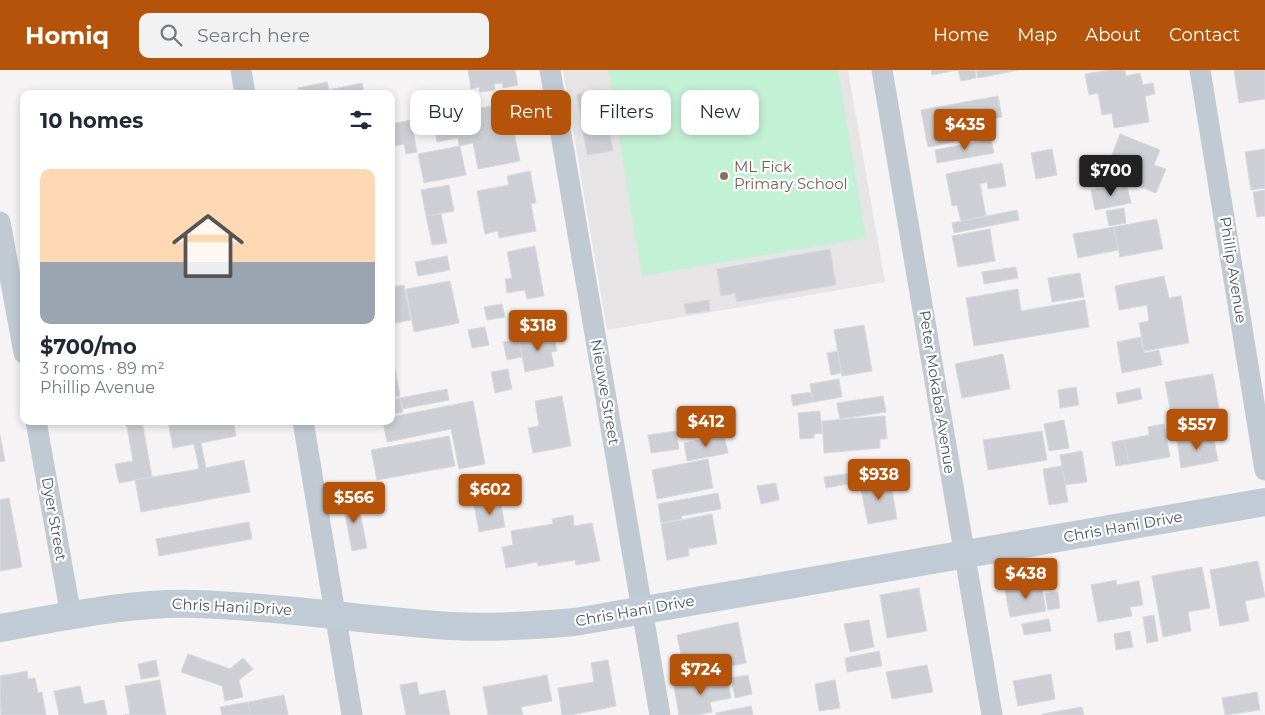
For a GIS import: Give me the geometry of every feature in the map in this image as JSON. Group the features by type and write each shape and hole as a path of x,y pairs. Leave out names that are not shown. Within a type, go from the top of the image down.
{"street":[{"path":"241,70 244,90"},
{"name":"Nieuwe Street","path":"550,70 660,715"},
{"name":"Peter Mokaba Avenue","path":"882,70 992,715"},
{"name":"Phillip Avenue","path":"1200,70 1265,470"},
{"path":"0,222 20,331"},
{"name":"Dyer Street","path":"37,425 71,616"},
{"path":"304,425 352,715"},
{"name":"Chris Hani Drive","path":"0,628 132,605 193,604 286,609 437,625 503,627 575,622 1265,502"}],"shaded area":[{"name":"ML Fick Primary School","path":"563,70 848,70 885,282 607,330 571,117 571,90 566,90"}],"green space":[{"path":"608,70 838,70 866,238 642,276 619,135 671,135 671,90 611,90"}],"building":[{"path":"468,70 515,70 518,85 503,88 502,83 494,84 495,90 481,92 479,87 471,89"},
{"path":"931,70 958,70 932,75"},
{"path":"958,70 975,70 976,78 961,81"},
{"path":"976,70 1019,70 978,78"},
{"path":"1109,70 1125,70 1126,76 1140,73 1143,85 1153,83 1155,94 1145,96 1149,122 1114,128 1112,113 1102,115 1098,93 1089,95 1085,74"},
{"path":"1234,70 1265,70 1265,99 1239,103"},
{"path":"327,82 329,90 298,90 298,88"},
{"path":"362,83 363,90 329,90"},
{"path":"581,93 581,118 577,94"},
{"path":"998,96 1002,117 965,124 967,130 957,132 959,141 928,147 921,110"},
{"path":"491,106 491,135 515,135 520,161 478,169 473,143 459,146 458,138 437,142 436,135 481,135 481,108"},
{"path":"410,120 410,135 414,135 417,152 406,154 404,144 395,146 395,123"},
{"path":"1120,134 1160,150 1154,165 1166,169 1156,193 1105,173"},
{"path":"584,135 610,135 613,151 587,155"},
{"path":"991,139 994,153 937,163 935,150"},
{"path":"460,146 466,175 424,183 418,154"},
{"path":"1052,149 1057,175 1036,179 1031,153"},
{"path":"1265,149 1265,188 1251,190 1245,152"},
{"path":"1002,163 1006,186 988,189 987,182 980,184 986,216 961,221 957,205 952,206 946,174"},
{"path":"530,171 536,203 531,204 536,231 499,238 498,231 485,234 477,191 509,185 507,176"},
{"path":"1126,183 1131,203 1095,210 1091,190"},
{"path":"449,185 454,211 426,216 421,190"},
{"path":"1265,190 1265,216 1257,217 1253,192"},
{"path":"1124,208 1126,223 1109,226 1106,211"},
{"path":"1017,210 1019,220 954,233 952,223"},
{"path":"441,214 447,243 432,245 426,216"},
{"path":"1157,219 1163,249 1120,257 1114,227"},
{"path":"1114,227 1118,250 1078,258 1073,234"},
{"path":"990,229 995,261 958,267 952,236"},
{"path":"535,246 544,296 527,299 525,290 507,293 505,279 512,278 507,252"},
{"path":"830,249 836,285 737,302 735,293 721,296 717,269"},
{"path":"447,256 450,270 418,276 415,262"},
{"path":"1016,267 1018,278 984,284 982,272"},
{"path":"1080,273 1084,297 1052,302 1048,278"},
{"path":"1164,276 1169,298 1181,296 1189,343 1144,351 1139,323 1149,321 1147,305 1119,310 1115,286"},
{"path":"450,281 459,323 414,332 406,289"},
{"path":"404,285 411,320 395,323 395,286"},
{"path":"1018,289 1021,311 1085,300 1089,327 974,346 966,298"},
{"path":"709,300 710,311 686,314 684,304"},
{"path":"502,304 505,317 487,320 484,307"},
{"path":"864,325 872,371 842,376 834,330"},
{"path":"485,327 489,345 472,348 468,330"},
{"path":"553,332 557,351 551,352 554,366 525,372 519,339"},
{"path":"1141,337 1144,353 1159,350 1162,365 1122,373 1117,342"},
{"path":"519,339 522,357 507,360 503,342"},
{"path":"838,351 841,373 831,375 827,353"},
{"path":"1003,354 1010,389 962,398 955,364"},
{"path":"395,369 400,396 395,397"},
{"path":"508,369 512,389 495,393 491,372"},
{"path":"1213,374 1219,409 1223,409 1227,430 1202,434 1198,414 1172,419 1165,382"},
{"path":"839,379 842,397 813,402 810,384"},
{"path":"1076,387 1079,405 1060,408 1058,390"},
{"path":"1140,388 1142,399 1118,404 1116,393"},
{"path":"447,389 449,400 402,409 400,398"},
{"path":"812,392 813,402 793,406 791,395"},
{"path":"562,396 571,446 533,453 528,428 539,426 535,401"},
{"path":"883,396 886,412 840,419 837,403"},
{"path":"400,398 403,412 395,414 395,399"},
{"path":"473,401 485,464 459,469 451,429 387,442 384,425 395,425 395,416"},
{"path":"820,411 822,433 814,434 814,438 800,439 798,413"},
{"path":"885,416 887,439 880,439 880,448 824,453 822,421"},
{"path":"1064,420 1069,448 1049,451 1044,424"},
{"path":"722,421 724,435 709,438 706,424"},
{"path":"1164,424 1170,457 1129,464 1124,440 1149,435 1148,427"},
{"path":"127,425 143,425 152,477 119,483 115,464 133,461"},
{"path":"169,425 234,425 236,436 201,443 206,468 244,460 250,492 141,512 135,480 199,469 194,444 173,448"},
{"path":"676,431 679,449 651,453 648,435"},
{"path":"1042,431 1047,460 988,470 983,440"},
{"path":"0,435 5,461 0,462"},
{"path":"724,435 728,453 687,461 684,443"},
{"path":"1213,435 1218,461 1181,468 1177,441"},
{"path":"449,436 455,466 377,480 371,450"},
{"path":"1124,440 1129,464 1116,466 1112,442"},
{"path":"1082,451 1087,482 1065,485 1060,455"},
{"path":"708,459 713,488 657,499 652,470"},
{"path":"1062,466 1068,502 1049,505 1043,469"},
{"path":"853,473 854,483 826,488 824,477"},
{"path":"890,479 897,519 868,524 860,484"},
{"path":"776,483 779,500 761,504 757,486"},
{"path":"718,493 721,509 681,516 682,519 661,523 658,504"},
{"path":"357,496 367,548 352,551 342,499"},
{"path":"9,498 22,567 0,571 0,500"},
{"path":"500,499 505,527 479,532 474,504"},
{"path":"712,514 717,544 688,549 689,556 667,560 661,524"},
{"path":"573,515 574,526 592,523 600,561 576,565 575,560 538,566 537,562 506,568 502,547 513,545 511,531 553,524 552,519"},
{"path":"249,522 252,539 159,556 156,539"},
{"path":"1258,561 1265,597 1245,601 1249,621 1220,626 1210,570"},
{"path":"1202,567 1210,608 1188,612 1191,631 1163,637 1152,576"},
{"path":"1116,580 1117,585 1139,581 1143,605 1130,607 1132,616 1098,622 1091,585"},
{"path":"1041,583 1046,611 1010,617 1005,590"},
{"path":"919,588 927,631 887,638 880,595"},
{"path":"1058,592 1060,608 1048,610 1045,594"},
{"path":"1154,615 1158,641 1147,643 1143,617"},
{"path":"1049,619 1051,631 1024,635 1022,624"},
{"path":"869,620 874,647 850,652 844,624"},
{"path":"738,622 746,663 685,675 677,635"},
{"path":"1130,631 1133,647 1116,650 1114,634"},
{"path":"879,651 882,666 847,672 845,658"},
{"path":"188,654 230,669 243,658 253,669 239,680 243,697 225,701 222,686 181,672"},
{"path":"156,660 159,676 141,679 138,664"},
{"path":"608,660 616,706 562,715 558,688 594,682 591,663"},
{"path":"927,665 933,692 892,699 886,672"},
{"path":"27,671 28,679 35,678 38,693 42,692 46,715 1,715 0,676"},
{"path":"1051,674 1055,699 1018,706 1013,681"},
{"path":"547,675 552,701 521,707 523,715 488,715 483,687"},
{"path":"748,675 752,694 735,698 731,678"},
{"path":"727,677 731,698 710,702 712,712 697,715 679,715 674,687"},
{"path":"160,680 166,715 123,715 130,714 125,686"},
{"path":"835,680 840,708 819,711 815,684"},
{"path":"417,682 419,695 445,690 450,715 406,715 400,685"},
{"path":"80,686 84,704 104,700 107,715 59,715 54,691"},
{"path":"1257,692 1260,710 1225,715 1222,698"},
{"path":"284,695 288,715 250,715 248,702"},
{"path":"248,702 250,715 222,715 220,707"},
{"path":"751,706 753,715 716,715 716,713"},
{"path":"1082,707 1084,715 1042,715 1042,714"}],"place":[{"name":"ML Fick Primary School","path":"724,176"}]}
